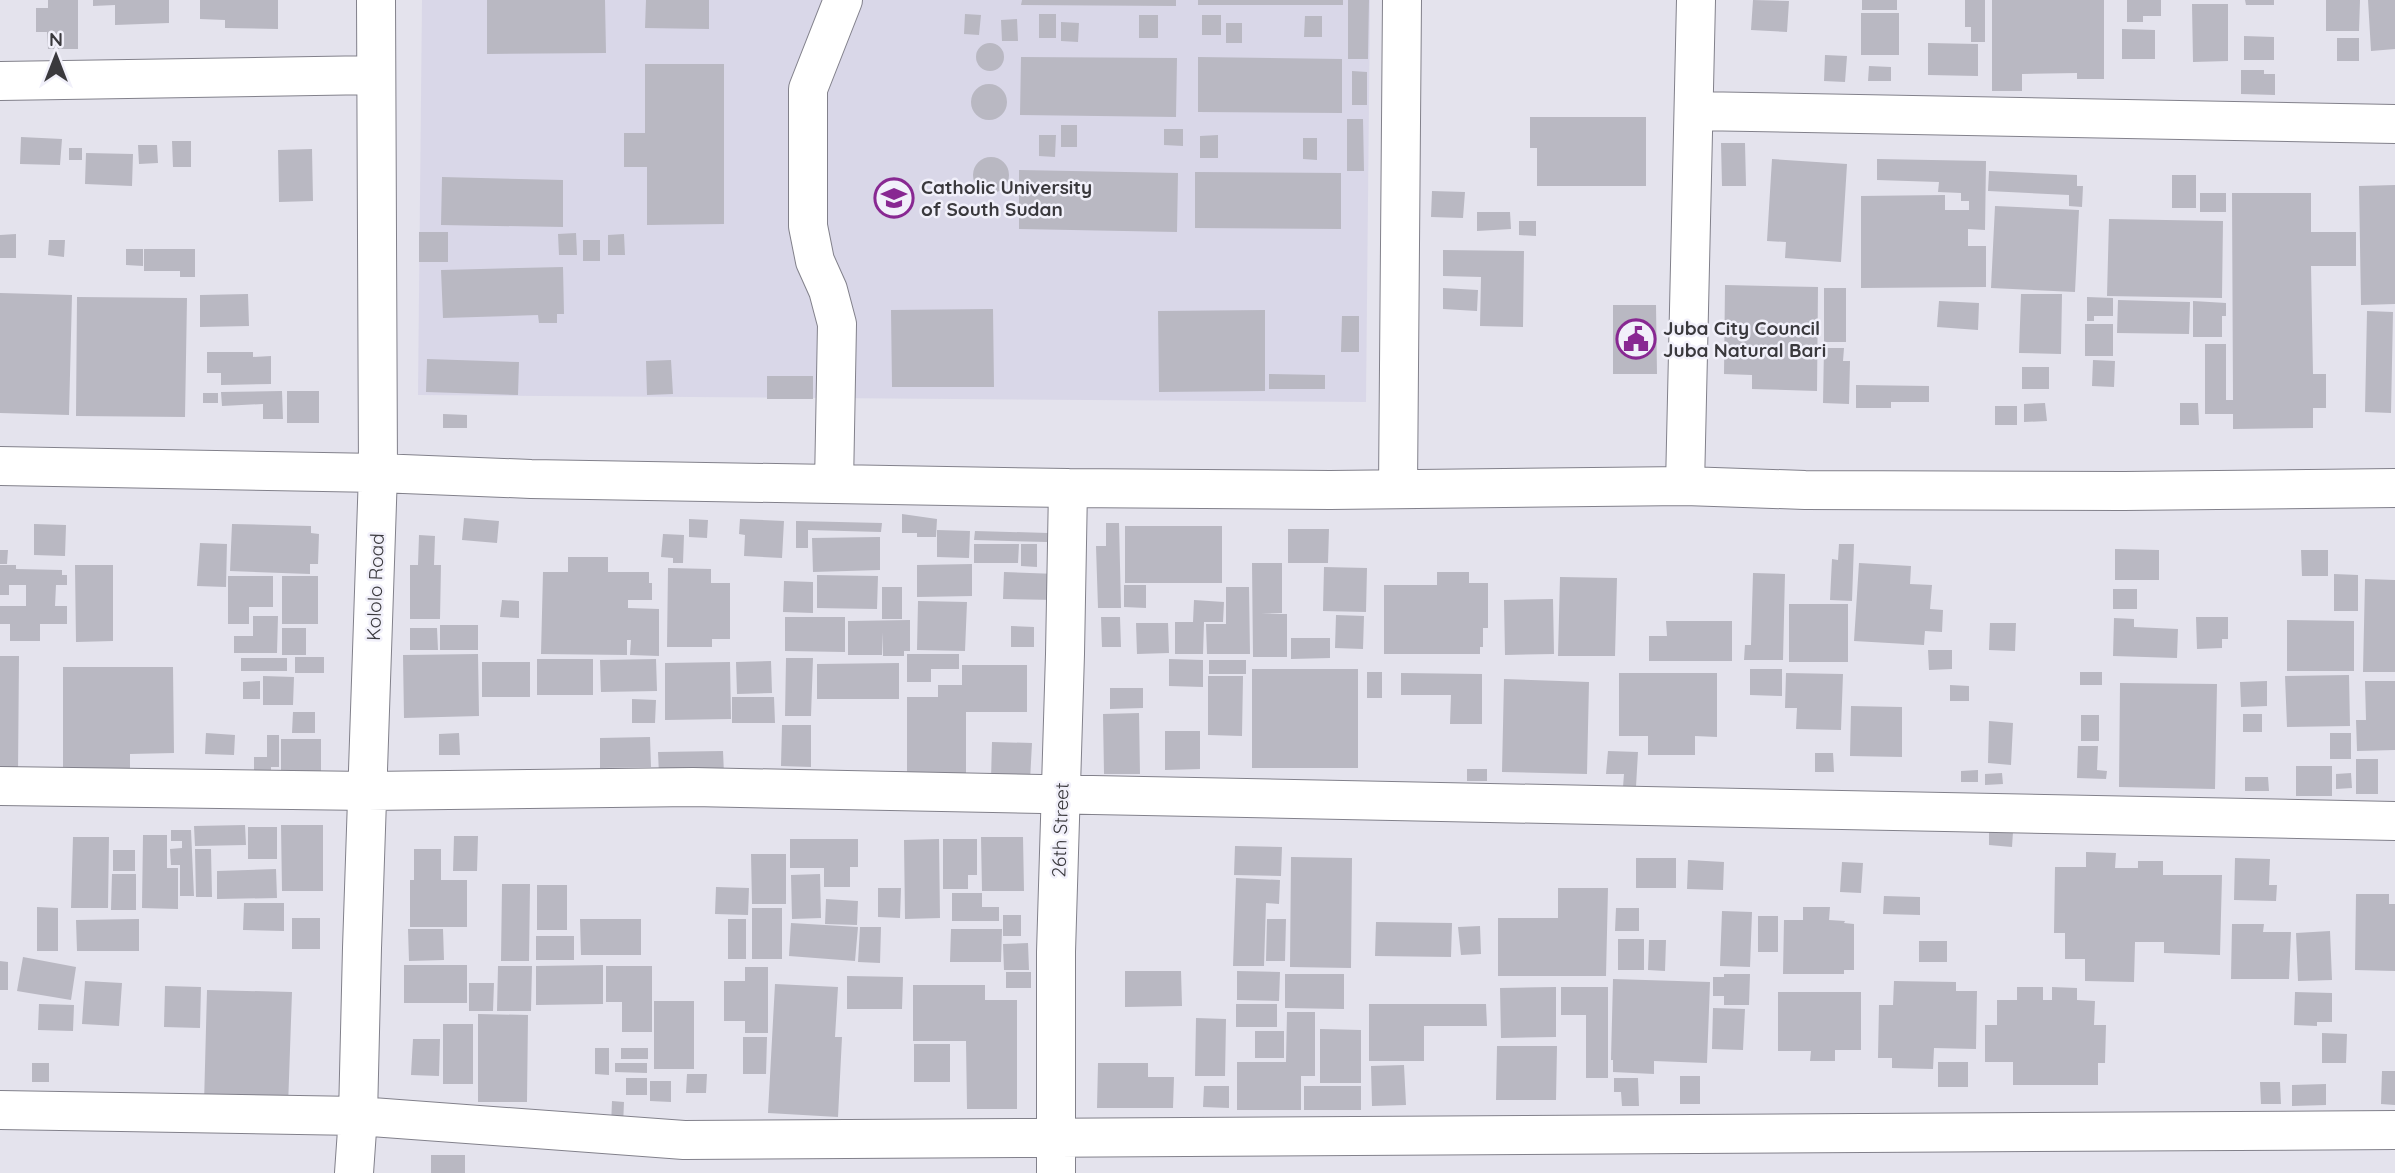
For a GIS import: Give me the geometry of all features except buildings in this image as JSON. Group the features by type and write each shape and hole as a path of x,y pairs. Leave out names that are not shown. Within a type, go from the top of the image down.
{"street":[{"name":"Kololo Road","path":"354,1173 378,472 376,0"},
{"path":"834,484 836,324 828,290 815,261 808,226 808,89 843,0"},
{"path":"1398,489 1402,0"},
{"path":"1685,486 1696,0"},
{"path":"0,81 376,75"},
{"path":"1694,111 2395,124"},
{"path":"0,466 378,472 531,480 1068,488 1685,486 1805,490 2110,491 2395,488"},
{"name":"26th Street","path":"1056,1156 1056,952 1068,488"},
{"path":"0,786 368,792 693,787 2395,821"},
{"path":"0,1110 358,1116 684,1140 1056,1156 1787,1132 2395,1130"}],"shaded area":[{"name":"Catholic University of South Sudan","path":"422,0 1370,0 1366,402 418,395"}],"place":[{"name":"Catholic University of South Sudan","path":"894,198"},
{"name":"Juba City Council Juba Natural Bari","path":"1636,339"}]}
